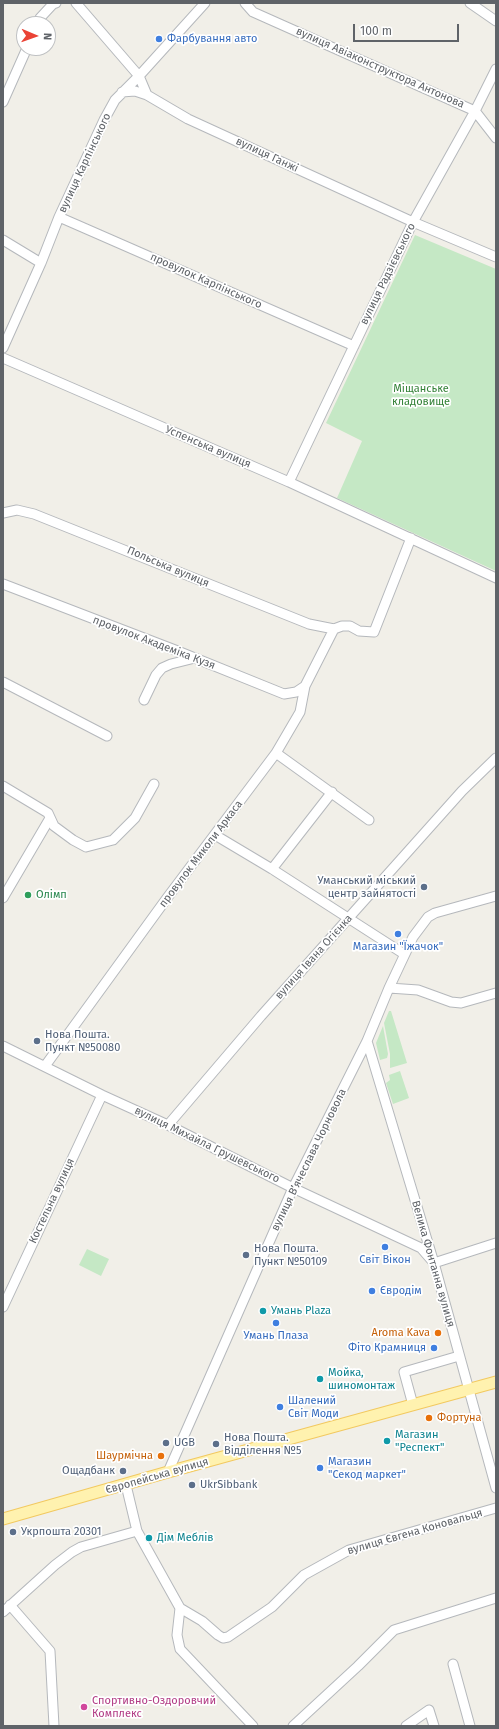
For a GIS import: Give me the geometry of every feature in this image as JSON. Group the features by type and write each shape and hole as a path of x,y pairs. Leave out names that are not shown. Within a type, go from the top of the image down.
{"main road":[{"name":"Європейська вулиця","path":"3,1520 168,1472 496,1382"}],"street":[{"path":"42,16 53,4 56,3"},
{"path":"76,3 140,76 147,95"},
{"name":"вулиця Карпінського","path":"3,348 41,263 59,217 104,120 115,100 140,76 206,3"},
{"name":"вулиця Авіаконструктора Антонова","path":"245,3 253,12 475,111 496,138"},
{"path":"470,3 496,21"},
{"path":"3,102 23,56"},
{"name":"вулиця Радзієвського","path":"289,482 413,222 475,111 496,69"},
{"path":"122,92 135,91 147,95"},
{"name":"вулиця Ганжі","path":"147,95 188,119 413,222 496,257"},
{"name":"провулок Карпінського","path":"59,217 354,346"},
{"path":"3,240 41,263"},
{"name":"Успенська вулиця","path":"3,358 289,482 496,578"},
{"name":"Польська вулиця","path":"3,513 17,510 34,514 302,621 322,628 334,629"},
{"path":"334,629 345,625 359,631 374,632 411,538"},
{"name":"провулок Академіка Кузя","path":"3,584 284,694 296,692 305,686"},
{"name":"провулок Миколи Аркаса","path":"45,1066 167,898 276,753 300,712 305,686 334,629"},
{"path":"144,700 156,675 162,668 171,664 195,658"},
{"path":"3,682 107,736"},
{"path":"276,753 369,820"},
{"name":"вулиця Івана Огієнка","path":"168,1125 262,1016 462,791 496,758"},
{"path":"3,786 48,813 54,826 73,840 86,847 112,840 135,818 154,784"},
{"path":"272,869 332,792"},
{"path":"3,898 50,818"},
{"path":"215,836 350,917 404,954"},
{"name":"вулиця В’ячеслава Чорновола","path":"168,1472 293,1188 367,1041 404,954 420,925 428,918 447,909 496,896"},
{"path":"389,988 418,990 451,1002 461,1003 496,993"},
{"name":"Велика Фонтанна вулиця","path":"367,1041 434,1263 496,1488"},
{"name":"вулиця Михайла Грушевського","path":"3,1046 102,1095 168,1125 293,1188 421,1248 434,1263"},
{"name":"Костельна вулиця","path":"3,1307 102,1095"},
{"path":"434,1263 496,1244"},
{"path":"413,1405 404,1372 459,1356"},
{"path":"126,1485 137,1531 180,1608 178,1635 180,1649 253,1726"},
{"name":"вулиця Євгена Коновальця","path":"180,1608 202,1621 218,1636 223,1638 228,1637 272,1607 304,1575 349,1550 496,1508"},
{"path":"3,1612 55,1565 72,1552 81,1547 137,1531"},
{"path":"293,1726 358,1666 394,1630 496,1598"},
{"path":"10,1605 50,1650 54,1726"},
{"path":"453,1664 470,1726"},
{"path":"406,1726 429,1710 434,1726"}],"green space":[{"name":"Міщанське кладовище","path":"415,235 496,269 496,571 337,498 362,441 326,423"},
{"path":"389,1011 391,1011 407,1063 390,1068 390,1054 384,1023"},
{"path":"383,1026 388,1054 387,1058 380,1060 376,1043"},
{"path":"400,1071 409,1098 393,1104 386,1083 390,1080 389,1075"},
{"path":"87,1249 109,1259 101,1276 79,1265"}],"place":[{"name":"Фарбування авто","path":"159,39"},
{"name":"Уманський міський центр зайнятості","path":"424,887"},
{"name":"Олімп","path":"28,895"},
{"name":"Магазин \"Їжачок\"","path":"398,934"},
{"name":"Нова Пошта. Пункт №50080","path":"37,1041"},
{"name":"Світ Вікон","path":"385,1247"},
{"name":"Нова Пошта. Пункт №50109","path":"246,1255"},
{"name":"Євродім","path":"372,1291"},
{"name":"Умань Plaza","path":"263,1311"},
{"name":"Умань Плаза","path":"276,1323"},
{"name":"Aroma Kava","path":"438,1333"},
{"name":"Фіто Крамниця","path":"434,1348"},
{"name":"Мойка, шиномонтаж","path":"320,1379"},
{"name":"Шалений Світ Моди","path":"280,1407"},
{"name":"Фортуна","path":"429,1418"},
{"name":"Магазин \"Респект\"","path":"387,1441"},
{"name":"UGB","path":"166,1443"},
{"name":"Нова Пошта. Відділення №5","path":"216,1444"},
{"name":"Шаурмічна","path":"161,1456"},
{"name":"Магазин \"Секод маркет\"","path":"320,1468"},
{"name":"Ощадбанк","path":"123,1471"},
{"name":"UkrSibbank","path":"192,1485"},
{"name":"Укрпошта 20301","path":"13,1532"},
{"name":"Дім Меблів","path":"149,1538"},
{"name":"Спортивно-Оздоровчий Комплекс","path":"84,1707"}]}
